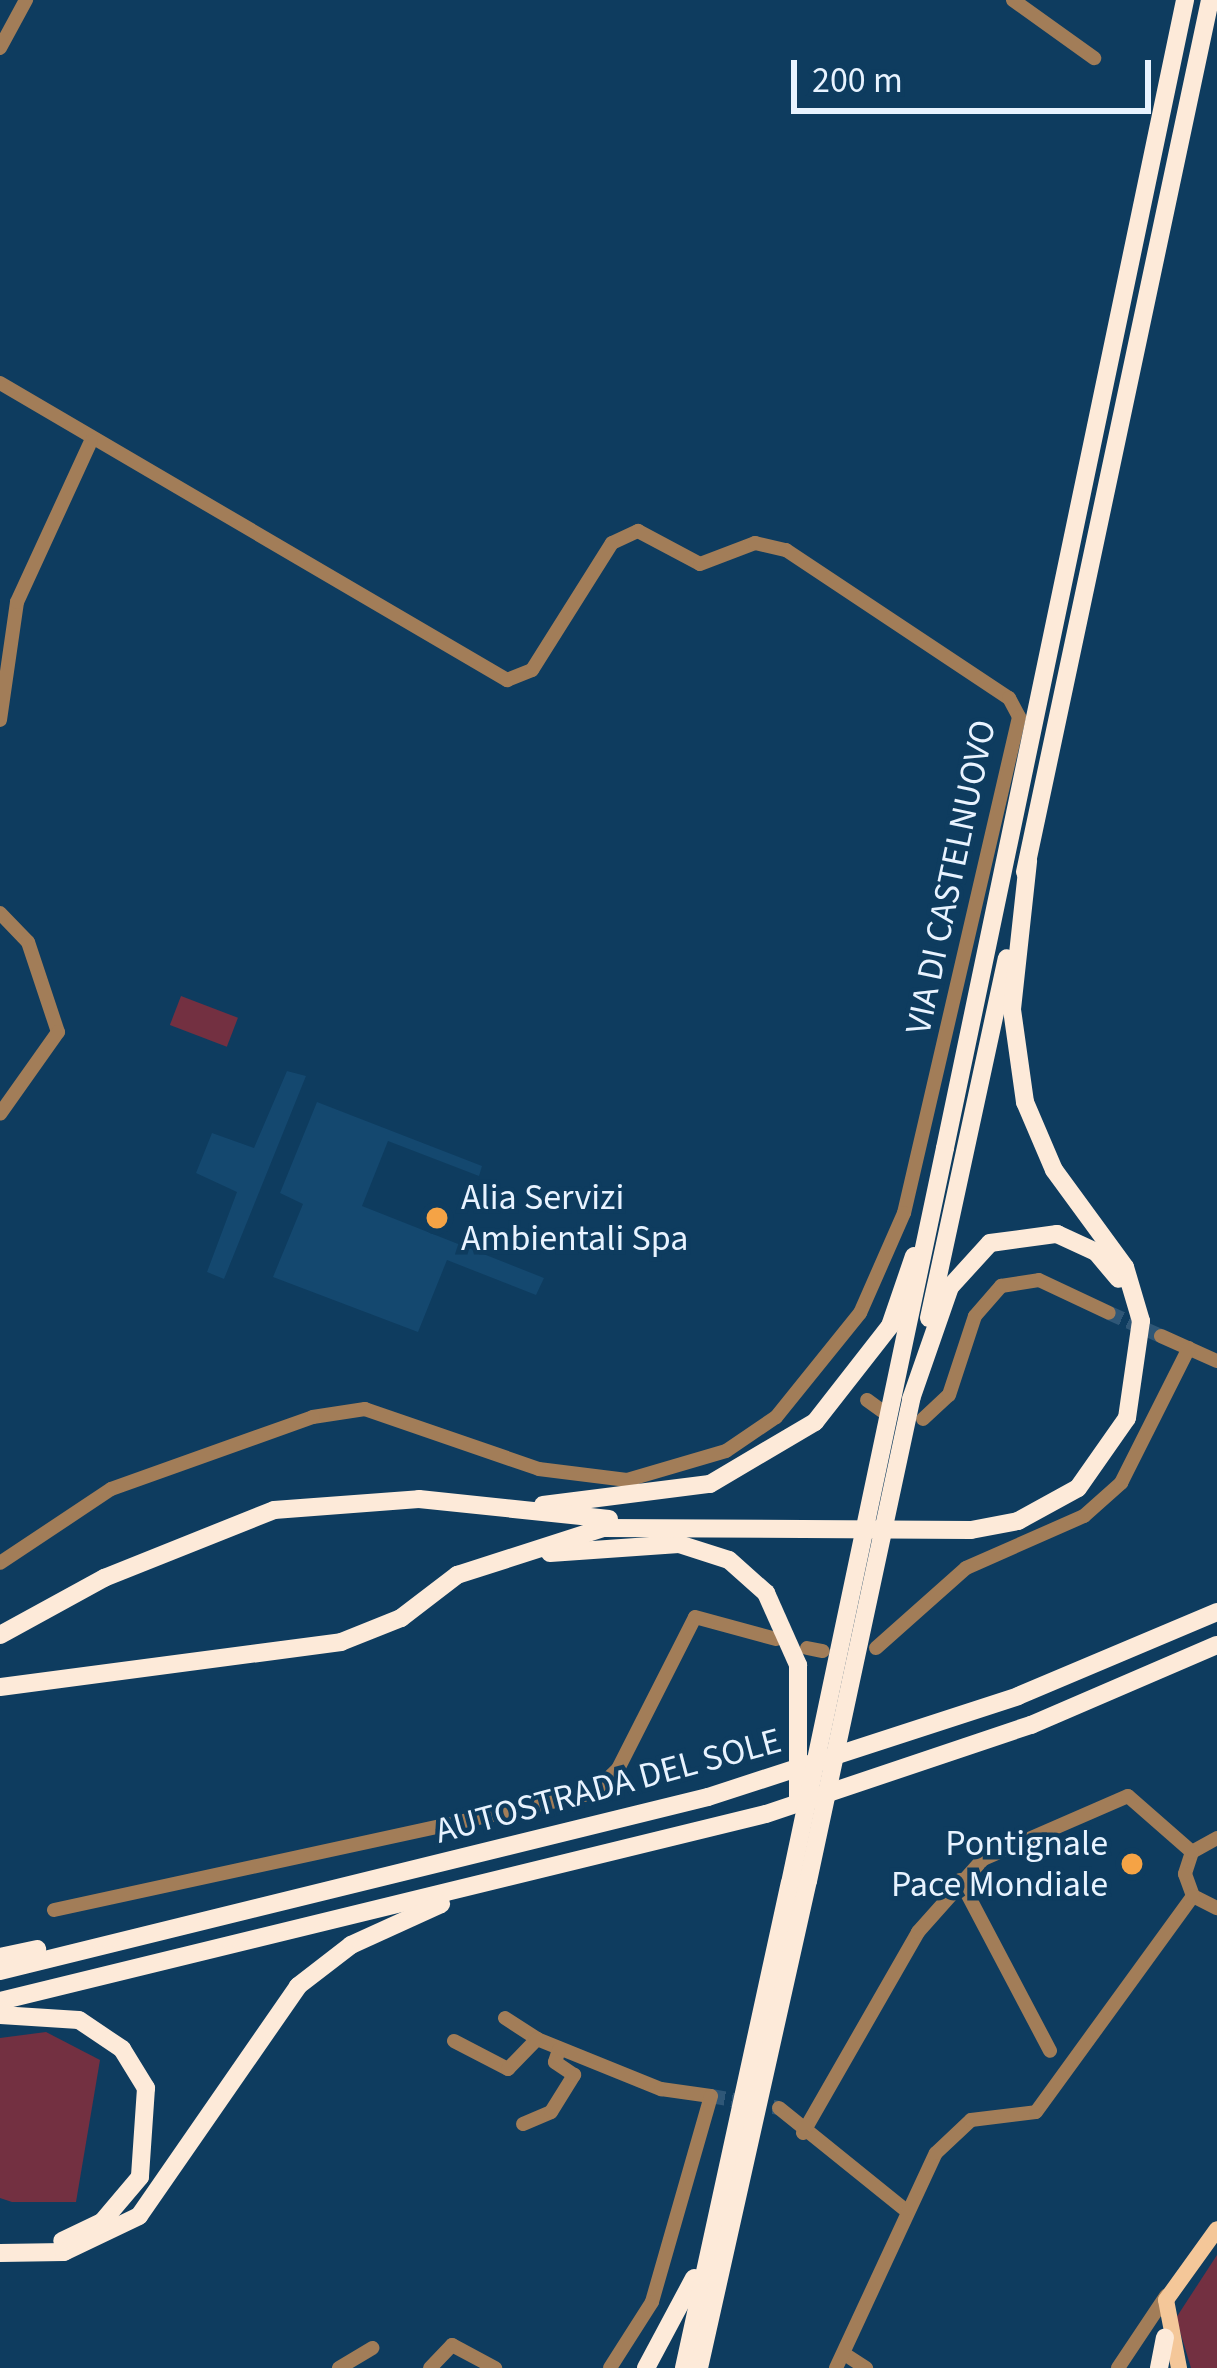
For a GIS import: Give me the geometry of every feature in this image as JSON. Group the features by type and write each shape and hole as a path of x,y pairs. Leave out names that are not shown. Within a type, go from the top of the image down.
{"highway":[{"path":"695,2367 1186,0"},
{"path":"695,2367 712,2241 911,1399 1210,0"},
{"path":"0,1692 34,1681 341,1642 510,1558 624,1527 971,1530 1018,1521 1078,1488 1127,1418 1141,1321 1125,1267 1046,1154 1012,1010 1028,862"},
{"path":"484,1507 710,1484 815,1423 890,1326 945,1148"},
{"path":"0,1635 104,1578 274,1510 393,1499 927,1525 1036,1507 1109,1439 1130,1391 1136,1337 1126,1291 1096,1252 1057,1234 1017,1234 964,1265 911,1399"},
{"path":"510,1558 680,1544 729,1560 766,1593 790,1637 804,1710 799,1882"},
{"name":"AUTOSTRADA DEL SOLE","path":"0,1971 753,1783 1018,1696 1217,1612"},
{"name":"AUTOSTRADA DEL SOLE","path":"0,2002 477,1888 880,1780 1217,1645"},
{"path":"0,2253 64,2252 139,2216 298,1986 351,1946 477,1888"},
{"path":"0,1957 54,1946 70,1953"},
{"path":"0,2015 52,2012 105,2034 146,2088 151,2126 140,2177 102,2222 45,2245 0,2243"},
{"path":"646,2368 712,2241"},
{"path":"1160,2368 1165,2338"}],"main road":[{"path":"1179,2368 1165,2338 1169,2292 1217,2229"}],"street":[{"path":"0,48 26,0"},
{"path":"1013,0 1094,58"},
{"name":"VIA DI CASTELNUOVO","path":"0,383 91,441 507,680 532,670 612,543 638,531 700,564 754,543 786,550 1018,707 904,1213 831,1368 776,1417 679,1470 570,1475 365,1409 261,1431 111,1489 0,1563"},
{"path":"0,720 17,602 91,441"},
{"path":"0,913 28,942 58,1032 0,1114"},
{"path":"923,1419 949,1395 975,1316 1001,1286 1039,1280 1108,1312"},
{"path":"1161,1336 1217,1361"},
{"path":"876,1648 966,1568 1084,1516 1121,1483 1189,1348"},
{"path":"866,1400 882,1411"},
{"path":"54,1910 593,1793 618,1768 695,1617 776,1639"},
{"path":"803,2132 960,1880 1004,1846 1115,1798 1145,1802 1192,1852 1193,1896 1178,1924 1036,2112 956,2128 903,2208 841,2361 866,2368"},
{"path":"1192,1852 1217,1836"},
{"path":"960,1880 1050,2051"},
{"path":"1193,1896 1217,1908"},
{"path":"505,2018 559,2050 711,2096 644,2324 610,2368"},
{"path":"454,2041 508,2069 537,2039"},
{"path":"523,2124 551,2111 574,2075 555,2062 559,2050"},
{"path":"779,2108 803,2132 903,2208"},
{"path":"1118,2368 1169,2292"},
{"path":"430,2368 452,2345 495,2368"},
{"path":"338,2368 372,2348"}],"shaded area":[{"path":"181,996 238,1018 227,1047 170,1025"},
{"path":"287,1071 306,1076 224,1279 207,1272 237,1192 196,1173 212,1133 254,1148"},
{"path":"317,1102 482,1166 479,1176 388,1141 362,1206 544,1278 536,1295 447,1260 418,1332 273,1277 303,1204 280,1193"},
{"path":"46,2032 100,2060 76,2202 12,2202 0,2198 0,2038"},
{"path":"1217,2255 1217,2368 1191,2368 1176,2318"}],"tunnel":[{"path":"1109,1313 1161,1336"},
{"path":"711,2096 779,2108"}],"place":[{"name":"Alia Servizi Ambientali Spa","path":"437,1218"},
{"name":"Pontignale Pace Mondiale","path":"1132,1864"}]}
